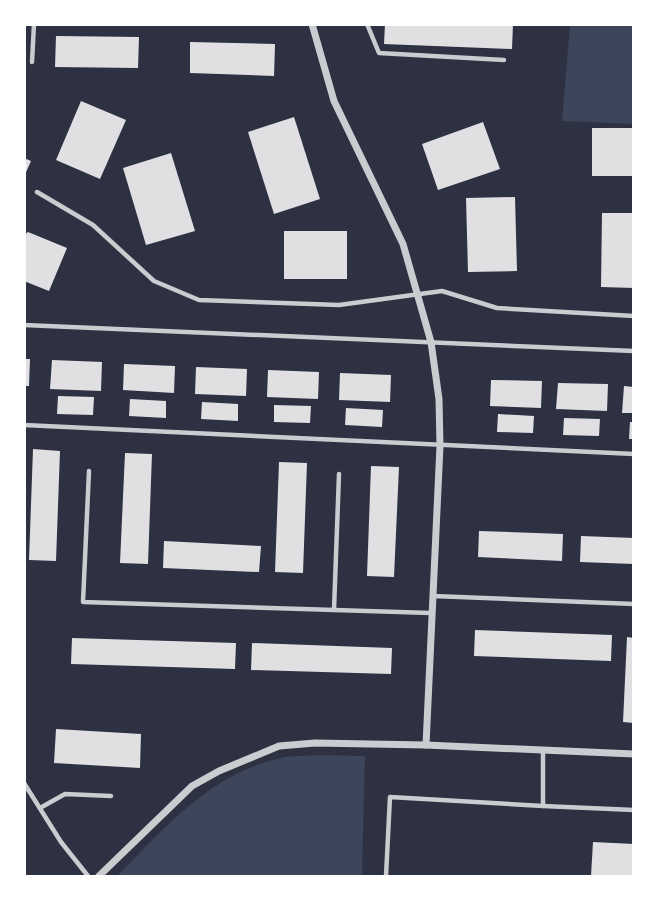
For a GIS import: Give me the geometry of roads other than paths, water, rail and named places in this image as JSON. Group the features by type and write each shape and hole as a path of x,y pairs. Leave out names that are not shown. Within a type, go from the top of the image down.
{"street":[{"path":"312,24 334,101 402,244 431,342 439,399 440,446 426,745"},
{"path":"99,877 192,786 279,746 315,743 426,745 634,754"}],"lane":[{"path":"32,62 34,24"},
{"path":"367,24 379,53 503,60"},
{"path":"37,192 93,225 154,281 199,300 339,305 442,291 497,308 634,316"},
{"path":"24,325 634,351"},
{"path":"24,425 634,454"},
{"path":"89,471 83,602 432,613"},
{"path":"334,610 339,474"},
{"path":"433,596 634,604"},
{"path":"543,806 544,750"},
{"path":"24,783 61,842 88,877"},
{"path":"40,808 65,794 111,796"},
{"path":"386,877 390,797 634,810"}]}
